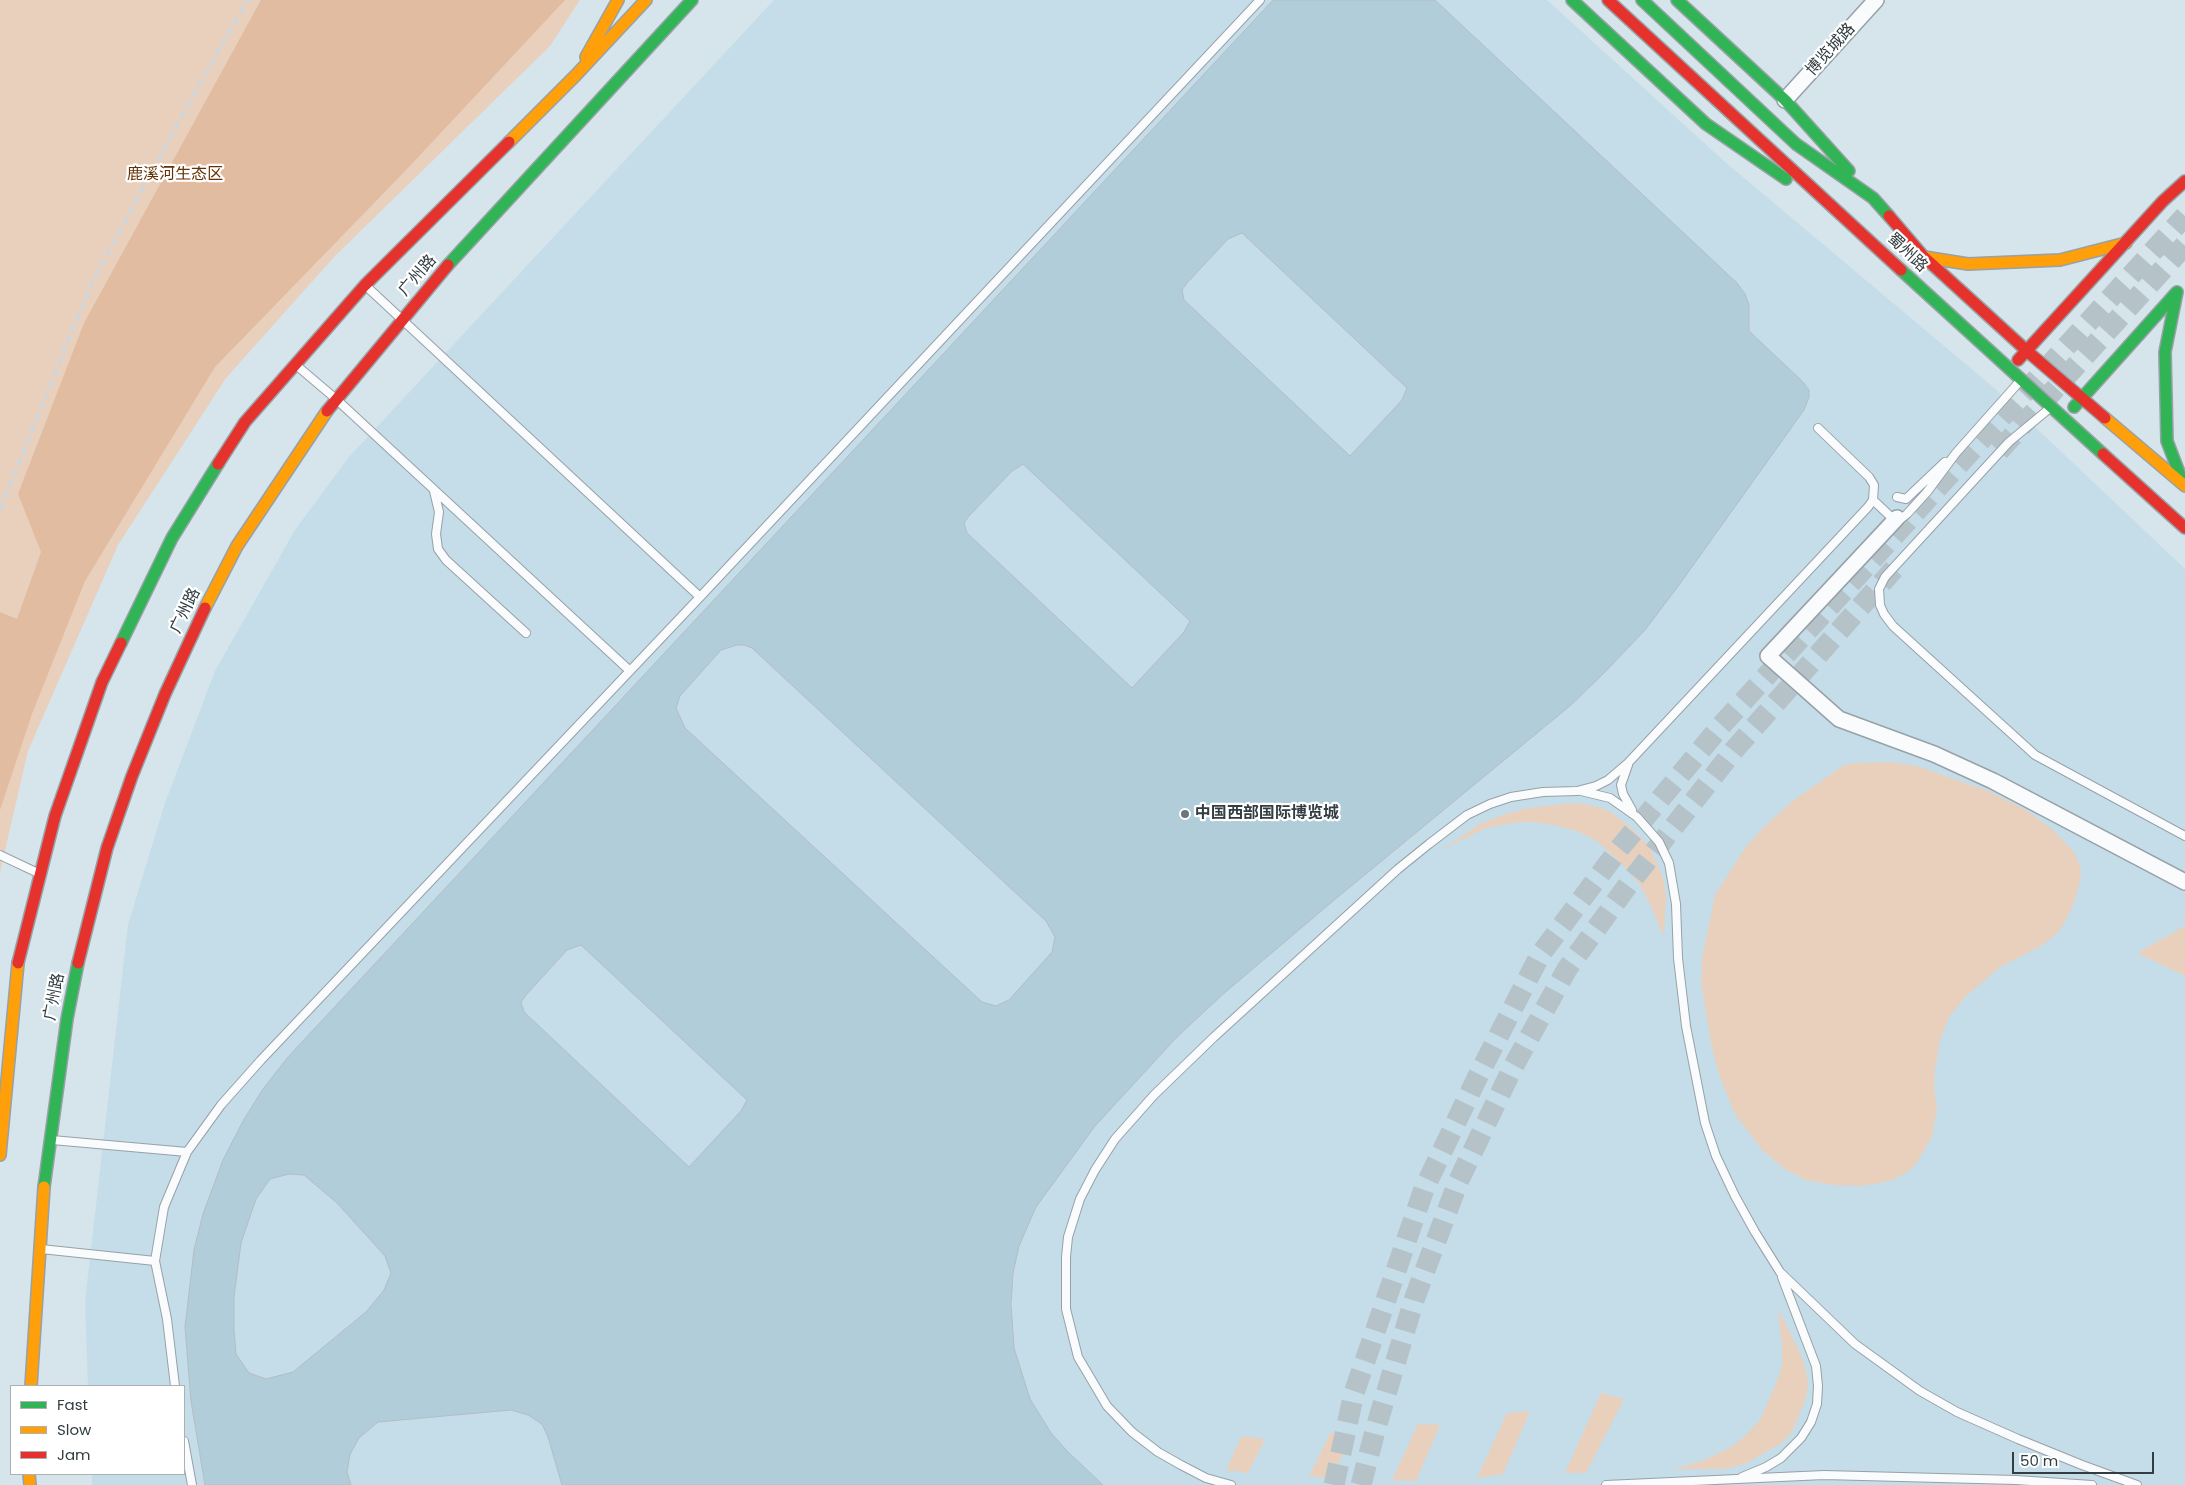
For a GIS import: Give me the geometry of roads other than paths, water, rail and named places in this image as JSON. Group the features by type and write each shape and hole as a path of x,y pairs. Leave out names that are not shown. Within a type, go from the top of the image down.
{"main road":[{"path":"576,75 618,0"},
{"name":"广州路","path":"0,1155 16,970 55,816 102,682 172,538 245,422 294,364 365,285 576,75 646,0"},
{"name":"广州路","path":"31,1385 38,1249 50,1139 67,1019 83,939 107,848 132,776 165,694 237,546 336,399 431,284 692,0"},
{"path":"1572,0 1706,124 1854,227"},
{"name":"蜀州路","path":"1608,0 2010,370 2185,528"},
{"name":"蜀州路","path":"1642,0 1796,144 1873,198 1924,257 2027,351 2185,486"},
{"path":"1677,0 1785,100 1873,198"},
{"path":"2010,370 2126,243 2185,173"},
{"path":"2163,201 2185,181"},
{"path":"1924,257 1968,264 2060,260 2126,243"},
{"path":"2064,418 2181,288"},
{"path":"2181,288 2165,352 2167,441 2185,486"}],"street":[{"name":"博览城路","path":"1785,100 1876,0"},
{"path":"1897,518 1768,656 1839,719 1934,754 1993,781 2185,882"}],"lane":[{"path":"174,1385 167,1319 155,1261 164,1207 187,1152 220,1105 1260,0"},
{"path":"365,285 700,596"},
{"path":"294,364 336,399 630,671"},
{"path":"1897,497 1906,499 1956,452 2021,380"},
{"path":"2052,407 2009,442 1885,577 1879,589 1880,605 1893,626 2035,756 2185,836"},
{"path":"1231,1485 1206,1478 1181,1465 1158,1452 1132,1432 1108,1406 1078,1357 1066,1309 1064,1272 1068,1237 1080,1199 1095,1170 1115,1139 1154,1095 1214,1037 1398,869 1467,815 1511,797 1542,792 1577,791 1596,786 1608,780 1628,763 1868,508 1873,500 1874,485 1869,477 1818,428"},
{"path":"1873,500 1890,516 1902,518 1927,492 1956,452"},
{"path":"433,489 440,512 436,534 438,549 446,560 526,633"},
{"path":"1628,763 1621,785 1623,794 1637,817 1659,842 1669,862 1674,880 1678,958 1686,1026 1705,1123 1716,1156 1735,1196 1754,1232 1780,1272 1816,1366 1817,1404 1802,1438 1780,1458 1766,1467 1735,1480"},
{"path":"1577,791 1610,798 1637,817"},
{"path":"0,855 40,874"},
{"path":"50,1139 187,1152"},
{"path":"38,1249 155,1261"},
{"path":"1780,1272 1855,1344 1920,1391 1957,1412 2018,1439 2136,1485"},
{"path":"185,1446 192,1485"},
{"path":"1606,1485 1824,1475 2016,1480 2092,1485"}],"tunnel":[{"path":"1334,1485 1354,1393 1424,1189 1478,1076 1540,955 1619,849 1719,728 2185,216"},
{"path":"1999,451 2185,245"},
{"path":"1361,1485 1414,1300 1458,1182 1513,1067 1567,969 1628,885 1734,750 1894,569"}],"railway":[{"path":"0,510 91,284 201,81 248,0"}],"place":[{"name":"中国西部国际博览城","path":"1185,814"}],"park label":[{"name":"鹿溪河生态区","path":"175,175"}]}
